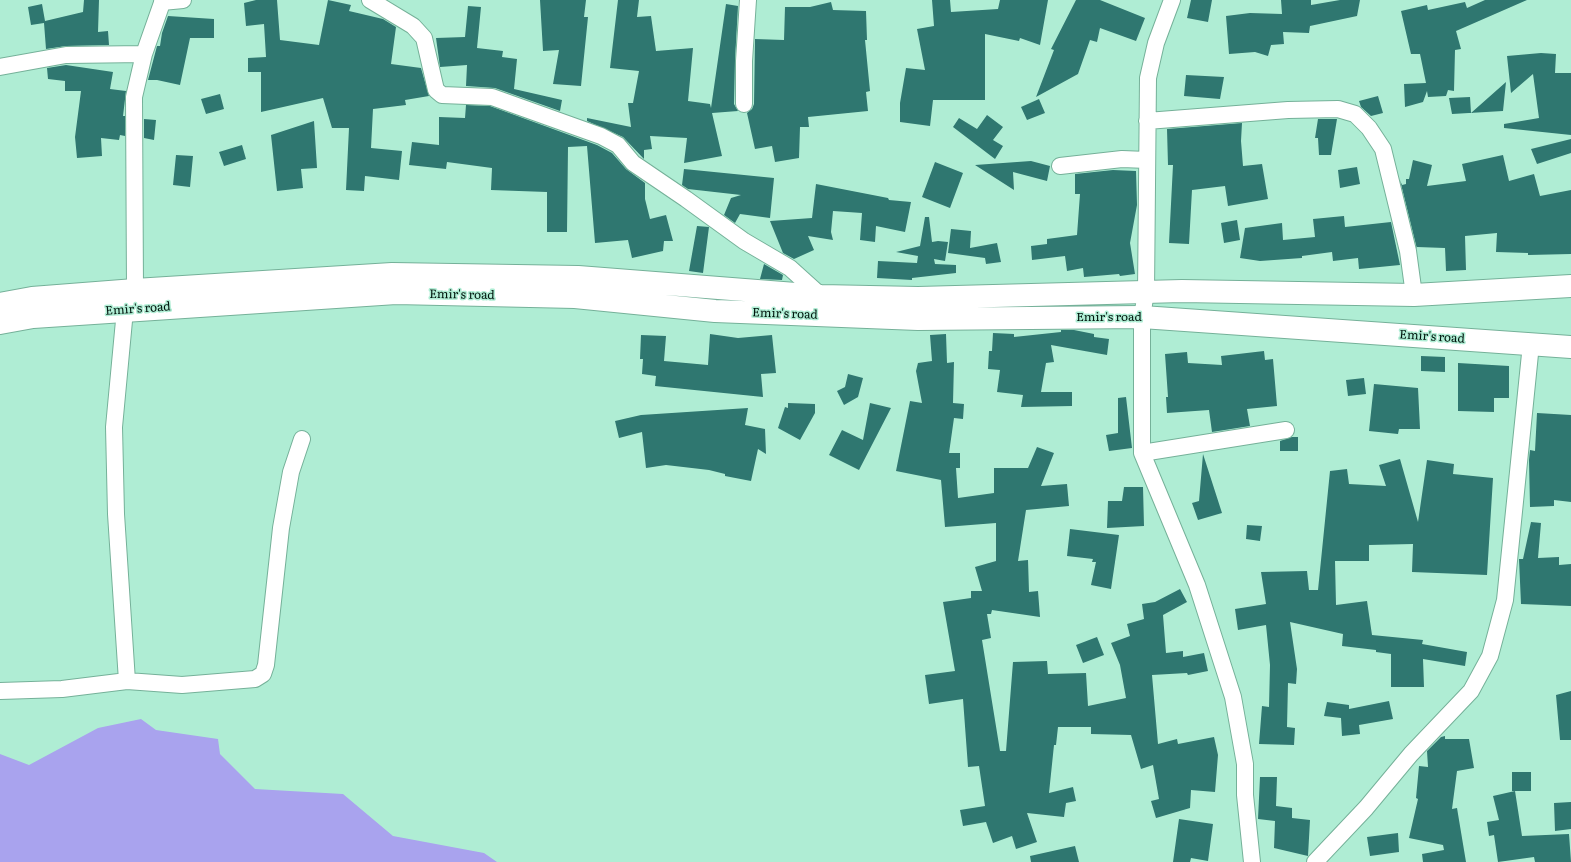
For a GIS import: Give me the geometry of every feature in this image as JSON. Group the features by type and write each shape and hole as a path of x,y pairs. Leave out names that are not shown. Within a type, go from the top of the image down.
{"main road":[{"name":"Emir's road","path":"0,304 32,298 135,290 392,274 578,277 821,296 918,298 1146,292 1312,292 1414,295 1571,286"},
{"name":"Emir's road","path":"0,323 33,317 125,310 396,293 575,297 715,311 918,319 1142,317 1571,347"}],"street":[{"path":"135,290 134,97 144,54 162,1 183,0"},
{"path":"370,0 414,26 424,38 436,90 442,95 492,97 601,136 618,145 632,163 686,199 744,241 790,268 821,296"},
{"path":"744,104 744,61 748,0"},
{"path":"1172,0 1156,43 1148,78 1146,292 1142,317 1142,453 1197,585 1233,697 1245,764 1245,796 1252,862"},
{"path":"0,67 66,54 144,54"},
{"path":"1147,120 1302,110 1338,109 1355,114 1369,128 1383,149 1408,251 1414,295"},
{"path":"1060,166 1122,159 1147,160"},
{"path":"125,310 114,427 116,514 127,681"},
{"path":"1315,862 1366,808 1411,754 1471,691 1490,656 1505,600 1531,344"},
{"path":"1142,453 1286,430"},
{"path":"0,692 62,689 127,681 182,685 255,679 263,674 266,665 281,528 292,472 302,439"}],"shaded area":[{"path":"141,719 156,730 218,739 220,754 255,789 343,794 393,836 484,853 497,862 0,862 0,754 29,765 98,728"}],"building":[{"path":"84,0 99,0 98,32 108,31 109,45 66,46 46,49 44,23 31,25 28,7 42,4 45,21 83,12"},
{"path":"256,0 277,0 280,40 319,45 328,0 351,5 349,11 383,19 396,27 391,64 421,68 429,96 405,100 406,105 373,109 371,148 402,151 399,180 365,176 364,191 346,190 349,128 332,128 323,98 261,112 261,72 248,72 248,58 266,57 264,24 246,26 244,3"},
{"path":"540,0 586,0 584,17 588,17 581,86 553,84 559,50 543,51"},
{"path":"618,0 639,0 637,17 651,16 656,51 693,48 688,101 710,104 711,108 726,4 738,6 734,104 738,111 712,113 722,156 684,163 687,138 650,136 652,149 644,150 644,159 623,137 587,121 587,118 631,127 628,103 633,103 639,71 610,68"},
{"path":"932,0 950,0 951,12 998,9 1000,0 1048,0 1040,45 1020,38 1019,41 985,34 985,100 933,100 930,126 900,122 900,103 906,68 925,70 917,29 934,26"},
{"path":"1076,0 1100,0 1145,18 1136,41 1100,28 1097,42 1090,40 1078,74 1036,97 1054,50 1051,49"},
{"path":"1191,0 1212,0 1208,22 1187,18"},
{"path":"1281,0 1311,0 1311,5 1340,0 1360,0 1357,16 1310,26 1309,33 1283,32 1284,44 1271,45 1268,56 1255,52 1229,54 1226,16 1250,13 1282,14"},
{"path":"1485,0 1527,0 1456,31 1461,49 1455,50 1454,91 1448,90 1446,96 1428,97 1427,91 1423,102 1405,107 1404,84 1426,83 1420,54 1411,54 1401,11 1427,5 1428,10 1465,2 1467,8"},
{"path":"831,2 833,10 866,11 867,40 865,40 870,91 866,92 868,111 808,117 809,127 800,127 799,158 775,162 772,146 755,149 747,113 752,109 754,104 755,39 784,40 785,7 810,7"},
{"path":"468,6 481,7 477,48 503,51 502,57 517,59 514,89 562,100 560,111 495,88 466,86 467,65 440,67 436,38 465,37"},
{"path":"168,16 214,19 214,38 190,38 180,85 157,80 148,80 157,46 160,46 162,33"},
{"path":"1541,53 1556,54 1555,73 1571,73 1571,135 1504,128 1504,124 1539,118 1533,74 1511,93 1507,56"},
{"path":"66,65 113,72 110,89 126,91 123,116 125,116 125,136 120,135 119,140 101,138 102,156 77,158 75,137 81,91 65,91 65,81 48,79 47,68"},
{"path":"1186,75 1224,77 1220,99 1184,96"},
{"path":"1506,82 1503,111 1471,113"},
{"path":"220,94 224,109 206,114 201,99"},
{"path":"1378,96 1383,113 1371,116 1361,107 1359,101"},
{"path":"1470,97 1471,113 1452,114 1449,98"},
{"path":"1039,99 1045,113 1027,120 1021,107"},
{"path":"466,105 490,106 597,145 612,153 626,169 645,183 645,199 650,219 666,215 673,241 664,241 663,251 632,258 628,240 595,243 587,146 568,147 567,232 547,232 547,192 491,190 492,168 447,162 446,169 409,165 412,142 439,145 439,117 465,118"},
{"path":"987,115 1003,127 993,140 1003,146 995,159 953,127 959,118 977,129"},
{"path":"144,119 156,120 154,140 144,138"},
{"path":"1318,119 1337,119 1331,155 1319,155 1318,138 1315,138"},
{"path":"314,121 317,168 301,169 303,188 277,191 271,135"},
{"path":"1242,123 1241,141 1243,166 1262,164 1268,199 1228,206 1225,186 1192,190 1189,244 1169,243 1173,165 1168,165 1167,129"},
{"path":"1571,139 1571,153 1537,164 1531,149"},
{"path":"242,145 246,159 224,166 219,152"},
{"path":"176,155 193,156 190,187 173,185"},
{"path":"1503,155 1509,181 1534,174 1540,196 1571,190 1571,254 1528,255 1528,253 1496,252 1497,233 1465,236 1466,270 1446,271 1445,248 1417,247 1417,249 1400,180 1402,185 1406,184 1406,179 1409,179 1413,160 1432,165 1427,186 1466,181 1462,164"},
{"path":"1031,161 1050,166 1047,181 1013,172 1014,190 975,165"},
{"path":"935,162 963,173 950,208 922,197"},
{"path":"1357,167 1360,184 1340,188 1338,170"},
{"path":"684,169 774,178 770,218 740,214 735,223 724,215 731,198 741,195 688,189 682,185"},
{"path":"1113,170 1136,171 1137,205 1130,243 1135,274 1084,277 1083,268 1067,271 1065,256 1032,260 1031,246 1047,244 1047,239 1077,235 1080,194 1075,194 1075,174"},
{"path":"816,184 888,198 889,200 911,202 905,232 876,226 875,242 860,240 862,213 833,211 831,232 833,240 808,236 814,250 794,259 783,253 770,221 812,218"},
{"path":"1344,216 1345,227 1391,222 1400,265 1359,269 1358,258 1333,261 1332,252 1302,256 1302,258 1260,261 1240,258 1245,228 1282,223 1283,240 1315,237 1313,219"},
{"path":"925,217 929,217 932,242 948,242 945,261 934,259 935,264 956,265 956,273 912,278 912,280 877,278 878,261 917,263 918,256 896,252 920,246"},
{"path":"1237,220 1240,240 1224,243 1221,223"},
{"path":"697,226 709,227 703,273 689,271"},
{"path":"951,229 971,231 970,248 997,243 1001,262 986,264 985,258 948,253"},
{"path":"764,264 783,275 782,280 760,279"},
{"path":"1061,330 1074,330 1094,334 1094,337 1109,339 1107,355 1051,345 1054,362 1046,363 1041,392 1072,392 1072,406 1021,407 1023,395 997,392 1000,370 988,369 989,351 992,351 993,333 1014,334 1014,337 1061,332"},
{"path":"710,334 738,338 772,335 776,373 761,374 763,397 655,386 656,376 642,374 643,359 640,359 641,335 666,336 664,361 708,365"},
{"path":"946,334 947,363 954,362 953,403 964,404 963,419 954,418 949,453 960,453 960,468 956,468 958,498 994,493 994,468 1028,468 1037,447 1054,453 1041,486 1067,484 1069,506 1026,510 1018,561 1028,560 1029,592 1038,591 1040,617 992,610 991,614 987,614 991,638 982,640 1000,751 1006,751 1013,662 1047,661 1048,674 1086,673 1088,706 1126,698 1120,665 1111,643 1130,636 1127,624 1144,619 1142,604 1155,602 1180,589 1187,602 1163,615 1166,653 1183,651 1183,657 1204,653 1208,671 1188,675 1187,673 1152,675 1158,744 1177,739 1178,744 1214,737 1218,755 1215,792 1191,790 1190,808 1156,818 1151,801 1159,799 1153,765 1141,769 1131,735 1091,734 1091,727 1058,727 1056,745 1054,745 1049,793 1073,787 1076,801 1066,803 1064,817 1027,813 1037,842 1016,849 1012,836 993,843 986,822 963,826 960,810 985,806 979,766 968,767 963,699 929,704 925,675 955,671 943,602 971,598 971,591 982,591 975,567 996,561 996,523 945,527 941,480 896,471 910,401 922,403 916,371 918,363 932,361 930,335"},
{"path":"1264,351 1265,360 1273,359 1277,406 1247,409 1250,426 1212,432 1209,410 1167,413 1166,397 1168,397 1165,354 1187,352 1188,363 1222,365 1221,356"},
{"path":"1421,356 1445,357 1445,372 1421,371"},
{"path":"1458,363 1509,366 1509,398 1494,398 1494,412 1458,411"},
{"path":"848,374 863,378 858,397 844,405 837,391 845,387"},
{"path":"1364,378 1366,394 1348,396 1346,380"},
{"path":"1374,384 1418,388 1420,429 1399,429 1398,434 1369,431"},
{"path":"1126,397 1132,448 1109,451 1106,435 1118,433 1118,398"},
{"path":"788,403 815,404 815,413 800,440 778,428 785,407 788,408"},
{"path":"870,403 891,408 859,470 829,455 842,430 863,440"},
{"path":"748,408 745,425 765,429 766,454 758,449 751,481 725,476 725,474 709,470 666,465 646,468 642,432 619,438 615,421 641,415"},
{"path":"1537,413 1571,415 1571,502 1554,500 1554,506 1530,507 1529,460 1530,450 1535,451"},
{"path":"1292,437 1298,437 1298,451 1280,451 1280,441"},
{"path":"1203,454 1222,513 1198,520 1192,503 1199,501"},
{"path":"1400,459 1418,522 1427,460 1454,464 1453,474 1493,478 1487,575 1412,572 1413,544 1369,545 1369,561 1335,561 1336,605 1367,601 1372,635 1423,640 1422,644 1467,652 1465,666 1423,659 1424,687 1391,687 1391,654 1376,652 1376,650 1342,646 1343,634 1290,622 1297,669 1296,684 1288,683 1287,727 1295,728 1294,745 1259,744 1262,706 1269,707 1270,665 1266,625 1238,630 1235,609 1266,604 1261,572 1307,571 1309,590 1318,590 1330,471 1347,469 1349,484 1386,486 1379,465"},
{"path":"1124,487 1143,487 1144,526 1107,528 1108,501 1122,501"},
{"path":"1531,522 1541,523 1538,558 1559,557 1559,565 1571,564 1571,606 1521,604 1519,559 1523,559"},
{"path":"1247,525 1262,526 1260,541 1246,539"},
{"path":"1070,529 1119,535 1111,589 1091,585 1096,562 1092,562 1093,559 1067,556"},
{"path":"1097,637 1104,655 1083,663 1076,645"},
{"path":"1571,691 1571,740 1560,740 1556,695"},
{"path":"1389,701 1393,719 1359,725 1360,734 1342,736 1341,718 1324,716 1327,702 1349,705 1349,709"},
{"path":"1445,736 1445,739 1469,739 1474,768 1457,771 1452,809 1457,808 1466,862 1423,862 1422,854 1444,850 1443,845 1409,838 1418,799 1416,798 1419,766 1428,767 1427,751 1441,737"},
{"path":"1512,772 1531,772 1531,791 1512,791"},
{"path":"1260,777 1277,777 1276,806 1292,808 1292,818 1310,820 1308,856 1274,848 1275,821 1258,819"},
{"path":"1515,791 1522,836 1569,834 1571,862 1535,862 1534,857 1498,862 1494,835 1489,836 1487,822 1499,820 1493,796"},
{"path":"1571,802 1571,829 1555,831 1554,803"},
{"path":"1179,819 1213,824 1208,861 1191,858 1190,862 1173,862"},
{"path":"1398,833 1399,852 1370,856 1367,837"},
{"path":"1075,846 1079,862 1031,862 1030,856"}]}
